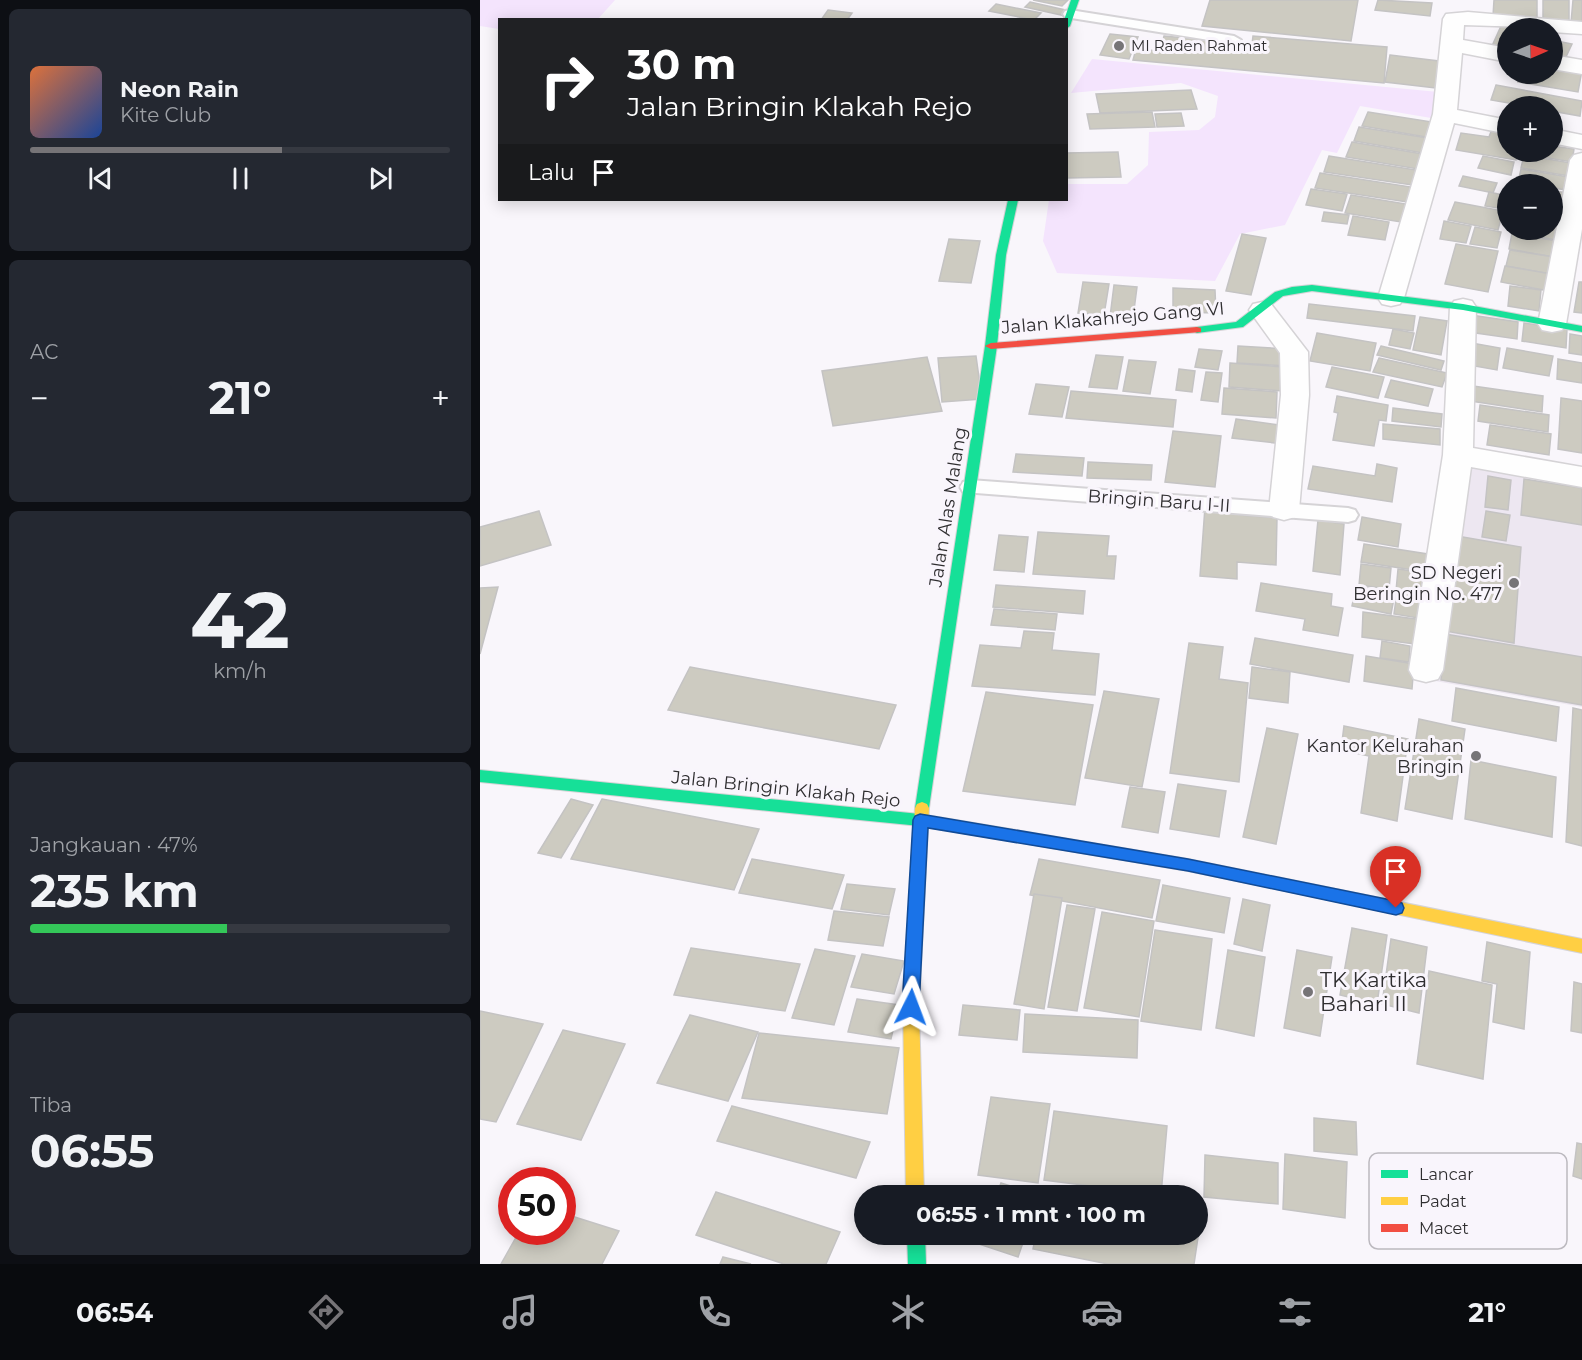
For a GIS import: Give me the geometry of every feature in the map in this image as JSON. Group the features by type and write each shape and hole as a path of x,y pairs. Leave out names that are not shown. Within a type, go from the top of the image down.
{"street":[{"path":"1391,298 1445,114 1453,22 1457,18 1582,28"},
{"path":"1452,45 1497,53"},
{"path":"1563,64 1582,67"},
{"path":"1445,114 1497,125"},
{"path":"1563,138 1582,141"},
{"path":"1552,324 1582,160"},
{"name":"Jalan Alas Malang","path":"915,1185 911,1007 920,820 991,346 1001,255 1013,201"},
{"name":"Jalan Klakahrejo Gang VI","path":"991,346 1232,327 1247,321 1276,296 1293,289 1312,288 1463,307 1582,330"},
{"path":"1426,670 1458,455 1463,307"},
{"path":"1262,310 1294,352 1295,358 1295,395 1284,510"},
{"path":"1458,455 1582,477"},
{"name":"Jalan Bringin Klakah Rejo","path":"480,776 920,820 1188,865 1582,946"},
{"path":"916,1245 917,1264"}],"lane":[{"path":"1071,13 1234,40"},
{"name":"Bringin Baru I-II","path":"970,487 1348,515"}],"shaded area":[{"path":"480,0 615,0 599,18 498,18 498,29 480,26"},
{"path":"1092,59 1449,93 1443,120 1360,106 1337,153 1322,150 1285,225 1240,234 1215,281 1057,273 1043,241 1049,201 1068,201 1068,184 1127,184 1148,165 1149,132 1199,130 1215,117 1218,96 1181,83 1071,93"},
{"name":"SD Negeri Beringin No. 477","path":"1461,465 1582,484 1582,707 1435,681"}],"building":[{"path":"1033,0 1068,0 1062,6"},
{"path":"1210,0 1358,0 1351,41 1202,26"},
{"path":"1378,0 1432,3 1430,16 1375,10"},
{"path":"1494,0 1537,0 1537,18 1493,16"},
{"path":"1543,0 1569,0 1569,23 1563,22 1563,18 1543,18"},
{"path":"1573,0 1582,0 1582,25 1571,23"},
{"path":"1030,2 1070,11 1065,16 1025,7"},
{"path":"996,4 1041,13 1036,18 1024,18 989,11"},
{"path":"828,10 852,13 848,18 822,18"},
{"name":"MI Raden Rahmat","path":"1110,34 1138,37 1129,59 1100,55"},
{"path":"1497,35 1497,47 1492,46"},
{"path":"1164,36 1252,44 1253,36 1387,47 1384,83 1133,60 1136,49 1160,51"},
{"path":"1563,42 1572,44 1565,59 1563,59"},
{"path":"1390,55 1447,62 1444,89 1385,82"},
{"path":"1563,67 1582,70 1578,92 1530,84 1563,84"},
{"path":"1496,85 1555,96 1497,96 1497,101 1491,100"},
{"path":"1191,90 1197,109 1100,113 1096,94"},
{"path":"1563,97 1582,101 1580,116 1563,113"},
{"path":"1152,112 1155,127 1090,129 1087,114"},
{"path":"1368,112 1432,122 1426,137 1362,126"},
{"path":"1181,113 1184,126 1157,127 1155,114"},
{"path":"1493,126 1497,127 1497,157 1456,150 1461,133 1489,137"},
{"path":"1359,127 1428,138 1423,153 1354,141"},
{"path":"1352,142 1423,154 1418,169 1346,157"},
{"path":"1563,148 1574,149 1572,162 1563,160"},
{"path":"1118,152 1121,177 1068,178 1068,153"},
{"path":"1329,156 1416,170 1412,185 1324,172"},
{"path":"1483,156 1497,159 1497,162 1514,162 1511,174 1478,168"},
{"path":"1522,162 1571,163 1569,176 1521,168"},
{"path":"1521,169 1551,174 1520,174"},
{"path":"1320,173 1411,187 1407,202 1315,188"},
{"path":"1463,176 1497,183 1493,193 1459,186"},
{"path":"1563,176 1569,177 1567,190 1563,189"},
{"path":"1311,189 1347,194 1342,211 1306,205"},
{"path":"1489,192 1497,194 1497,208 1485,206"},
{"path":"1563,192 1570,193 1568,207 1563,206"},
{"path":"1351,195 1406,204 1401,222 1345,213"},
{"path":"1455,202 1497,210 1497,230 1448,220"},
{"path":"1563,209 1567,210 1565,224 1563,224"},
{"path":"1324,212 1349,215 1347,224 1322,221"},
{"path":"1353,216 1389,222 1385,240 1348,235"},
{"path":"1444,221 1471,226 1466,243 1440,239"},
{"path":"1475,227 1497,231 1497,240 1499,240 1497,248 1470,244"},
{"path":"1242,234 1266,238 1251,295 1226,291"},
{"path":"949,239 980,241 971,283 939,281"},
{"path":"1511,240 1563,242 1559,258 1509,249"},
{"path":"1456,244 1498,251 1488,292 1445,284"},
{"path":"1510,250 1560,258 1557,275 1506,266"},
{"path":"1505,266 1557,275 1554,292 1501,282"},
{"path":"1083,282 1109,284 1104,315 1078,313"},
{"path":"1579,282 1582,282 1582,313 1574,312"},
{"path":"1114,285 1137,287 1133,318 1110,317"},
{"path":"1510,286 1541,290 1539,311 1508,306"},
{"path":"1173,288 1215,290 1216,313 1173,312"},
{"path":"1309,304 1415,316 1413,331 1307,318"},
{"path":"1464,314 1518,322 1517,339 1462,331"},
{"path":"1420,317 1447,321 1441,355 1413,350"},
{"path":"1524,323 1567,329 1566,348 1522,341"},
{"path":"1393,329 1414,333 1410,349 1389,345"},
{"path":"1317,333 1376,343 1370,371 1310,361"},
{"path":"1570,334 1582,336 1582,355 1569,353"},
{"path":"1466,342 1500,348 1497,370 1463,364"},
{"path":"1238,346 1289,349 1288,366 1237,363"},
{"path":"1381,346 1444,361 1441,370 1377,355"},
{"path":"1507,348 1553,356 1549,376 1503,368"},
{"path":"1199,349 1222,351 1218,370 1195,367"},
{"path":"1096,355 1123,357 1117,389 1089,387"},
{"path":"976,356 982,399 942,402 938,358"},
{"path":"927,357 942,411 833,426 822,371"},
{"path":"1379,358 1447,373 1442,387 1373,372"},
{"path":"1558,359 1582,363 1582,383 1557,379"},
{"path":"1129,360 1156,362 1150,394 1123,391"},
{"path":"1230,363 1284,367 1283,391 1229,387"},
{"path":"1332,367 1384,377 1378,398 1326,387"},
{"path":"1179,369 1195,371 1192,392 1176,390"},
{"path":"1206,372 1222,373 1218,402 1201,400"},
{"path":"1391,380 1433,389 1428,406 1385,397"},
{"path":"1036,384 1069,387 1062,417 1029,414"},
{"path":"1473,386 1543,396 1542,412 1471,401"},
{"path":"1224,388 1277,392 1276,418 1222,414"},
{"path":"1071,391 1176,400 1173,427 1066,418"},
{"path":"1337,396 1388,405 1386,421 1379,420 1374,446 1333,440 1338,413 1334,412"},
{"path":"1561,398 1582,401 1582,453 1558,449"},
{"path":"1480,405 1549,415 1548,432 1478,421"},
{"path":"1393,408 1442,414 1441,427 1392,421"},
{"path":"1236,419 1286,426 1284,444 1232,438"},
{"path":"1383,424 1440,429 1440,445 1383,439"},
{"path":"1490,425 1551,434 1549,455 1487,445"},
{"path":"1173,431 1221,436 1215,487 1165,482"},
{"path":"1016,454 1084,458 1082,476 1013,472"},
{"path":"1088,462 1152,465 1151,480 1087,478"},
{"path":"1377,464 1397,468 1392,502 1308,489 1313,466 1375,476"},
{"path":"1488,476 1511,480 1508,510 1485,507"},
{"path":"1524,479 1582,488 1582,525 1521,515"},
{"path":"1205,507 1240,510 1240,515 1277,518 1276,565 1237,562 1237,579 1200,576"},
{"path":"539,511 551,545 480,566 480,527"},
{"path":"1486,511 1510,515 1506,541 1482,537"},
{"path":"1362,517 1401,524 1398,547 1358,540"},
{"path":"1318,520 1344,524 1340,575 1313,571"},
{"path":"1038,532 1109,536 1107,556 1116,556 1114,579 1033,574"},
{"path":"999,535 1028,537 1024,572 994,570"},
{"path":"1457,536 1521,547 1514,643 1445,631"},
{"path":"1364,544 1434,555 1433,573 1361,562"},
{"path":"1361,564 1391,568 1389,589 1359,585"},
{"path":"1398,569 1433,574 1431,596 1396,591"},
{"path":"1261,583 1332,594 1331,606 1343,608 1338,636 1303,630 1305,619 1256,611"},
{"path":"996,585 1085,591 1083,614 993,607"},
{"path":"1356,586 1395,593 1391,614 1352,606"},
{"path":"498,587 480,654 480,588"},
{"path":"1397,592 1421,596 1418,618 1394,614"},
{"path":"994,609 1057,614 1055,630 991,625"},
{"path":"1363,612 1423,620 1422,645 1362,637"},
{"path":"1024,631 1054,633 1052,650 1099,654 1095,695 972,686 980,645 1021,648"},
{"path":"1445,634 1582,657 1582,705 1441,680"},
{"path":"1255,638 1353,655 1349,682 1250,664"},
{"path":"1382,641 1410,646 1409,662 1380,658"},
{"path":"1189,643 1223,647 1219,679 1248,683 1239,782 1170,773"},
{"path":"1366,656 1414,664 1412,689 1364,681"},
{"path":"690,667 896,705 879,749 668,710"},
{"path":"1252,667 1290,672 1288,703 1249,698"},
{"path":"1456,688 1559,707 1556,741 1452,721"},
{"path":"1104,691 1159,699 1142,787 1085,778"},
{"path":"986,692 1093,705 1075,805 963,791"},
{"path":"1573,708 1582,710 1582,846 1566,842"},
{"path":"1419,719 1465,729 1452,819 1405,809"},
{"path":"1344,726 1408,739 1397,821 1361,813 1369,756 1341,750"},
{"path":"1267,728 1298,734 1276,844 1243,837"},
{"path":"1471,760 1556,777 1552,837 1465,819"},
{"path":"1178,784 1226,791 1219,837 1170,829"},
{"path":"1130,787 1165,792 1158,833 1122,827"},
{"path":"571,799 593,805 561,858 538,853"},
{"path":"602,799 759,829 734,890 571,859"},
{"path":"752,859 844,875 832,909 739,893"},
{"path":"1039,859 1160,880 1152,918 1030,895"},
{"path":"847,884 895,889 889,915 841,909"},
{"path":"1163,885 1230,898 1224,933 1156,921"},
{"path":"1034,894 1062,898 1044,1009 1014,1004"},
{"path":"1243,899 1270,905 1262,951 1234,944"},
{"path":"1067,905 1095,909 1077,1011 1048,1007"},
{"path":"834,911 889,917 883,946 828,940"},
{"path":"1102,912 1154,921 1139,1017 1084,1008"},
{"path":"1352,928 1387,935 1377,1004 1340,995"},
{"path":"1155,930 1212,939 1201,1030 1141,1021"},
{"path":"1391,939 1427,947 1419,1013 1382,1004"},
{"path":"1487,942 1530,952 1524,1029 1493,1022 1497,984 1482,981"},
{"path":"691,948 800,964 785,1011 674,995"},
{"path":"815,949 855,956 834,1025 792,1018"},
{"path":"1228,950 1265,957 1254,1036 1216,1028"},
{"name":"TK Kartika Bahari II","path":"1297,950 1332,957 1320,1036 1284,1028"},
{"path":"862,954 904,961 894,994 851,987"},
{"path":"1429,971 1492,985 1483,1079 1417,1064"},
{"path":"1574,982 1582,984 1582,1033 1571,1031"},
{"path":"857,999 899,1005 891,1039 848,1032"},
{"path":"963,1005 1020,1010 1017,1040 959,1035"},
{"path":"480,1011 543,1024 496,1122 480,1119"},
{"path":"1025,1014 1138,1020 1137,1058 1023,1052"},
{"path":"690,1015 758,1032 728,1101 657,1083"},
{"path":"563,1030 625,1044 581,1140 517,1124"},
{"path":"759,1033 899,1048 887,1114 742,1098"},
{"path":"991,1097 1050,1104 1038,1183 978,1175"},
{"path":"732,1106 870,1142 856,1178 717,1141"},
{"path":"1054,1111 1167,1126 1162,1185 1083,1185 1044,1180"},
{"path":"1314,1118 1356,1122 1357,1155 1314,1151"},
{"path":"1577,1143 1582,1144 1582,1179 1573,1176"},
{"path":"1285,1154 1347,1162 1345,1218 1283,1209"},
{"path":"1205,1155 1278,1163 1278,1204 1208,1197 1208,1185 1204,1185"},
{"path":"716,1192 840,1232 826,1264 784,1264 696,1235"},
{"path":"576,1217 619,1231 602,1264 501,1264 512,1245 576,1245"},
{"path":"982,1245 1022,1245 1018,1257"},
{"path":"1034,1245 1197,1245 1194,1264 1108,1264 1033,1249"},
{"path":"723,1257 751,1264 720,1264"}],"traffic: fast":[{"path":"1068,20 1075,0"},
{"path":"922,808 991,346 1001,255 1013,201"},
{"path":"1197,330 1239,325 1279,294 1312,288 1463,307 1582,329"},
{"path":"480,776 920,820 1010,835"},
{"path":"916,1245 917,1264"}],"traffic: slow":[{"path":"915,1185 911,1007 922,808"},
{"path":"1262,880 1582,946"}],"traffic: jam":[{"path":"991,346 1197,330"},
{"path":"1010,835 1262,880"}],"place":[{"name":"MI Raden Rahmat","path":"1119,46"},
{"name":"SD Negeri Beringin No. 477","path":"1514,583"},
{"name":"Kantor Kelurahan Bringin","path":"1476,756"},
{"name":"TK Kartika Bahari II","path":"1308,992"}],"route":[{"path":"911,1007 920,820 1188,865 1396,908"}]}
